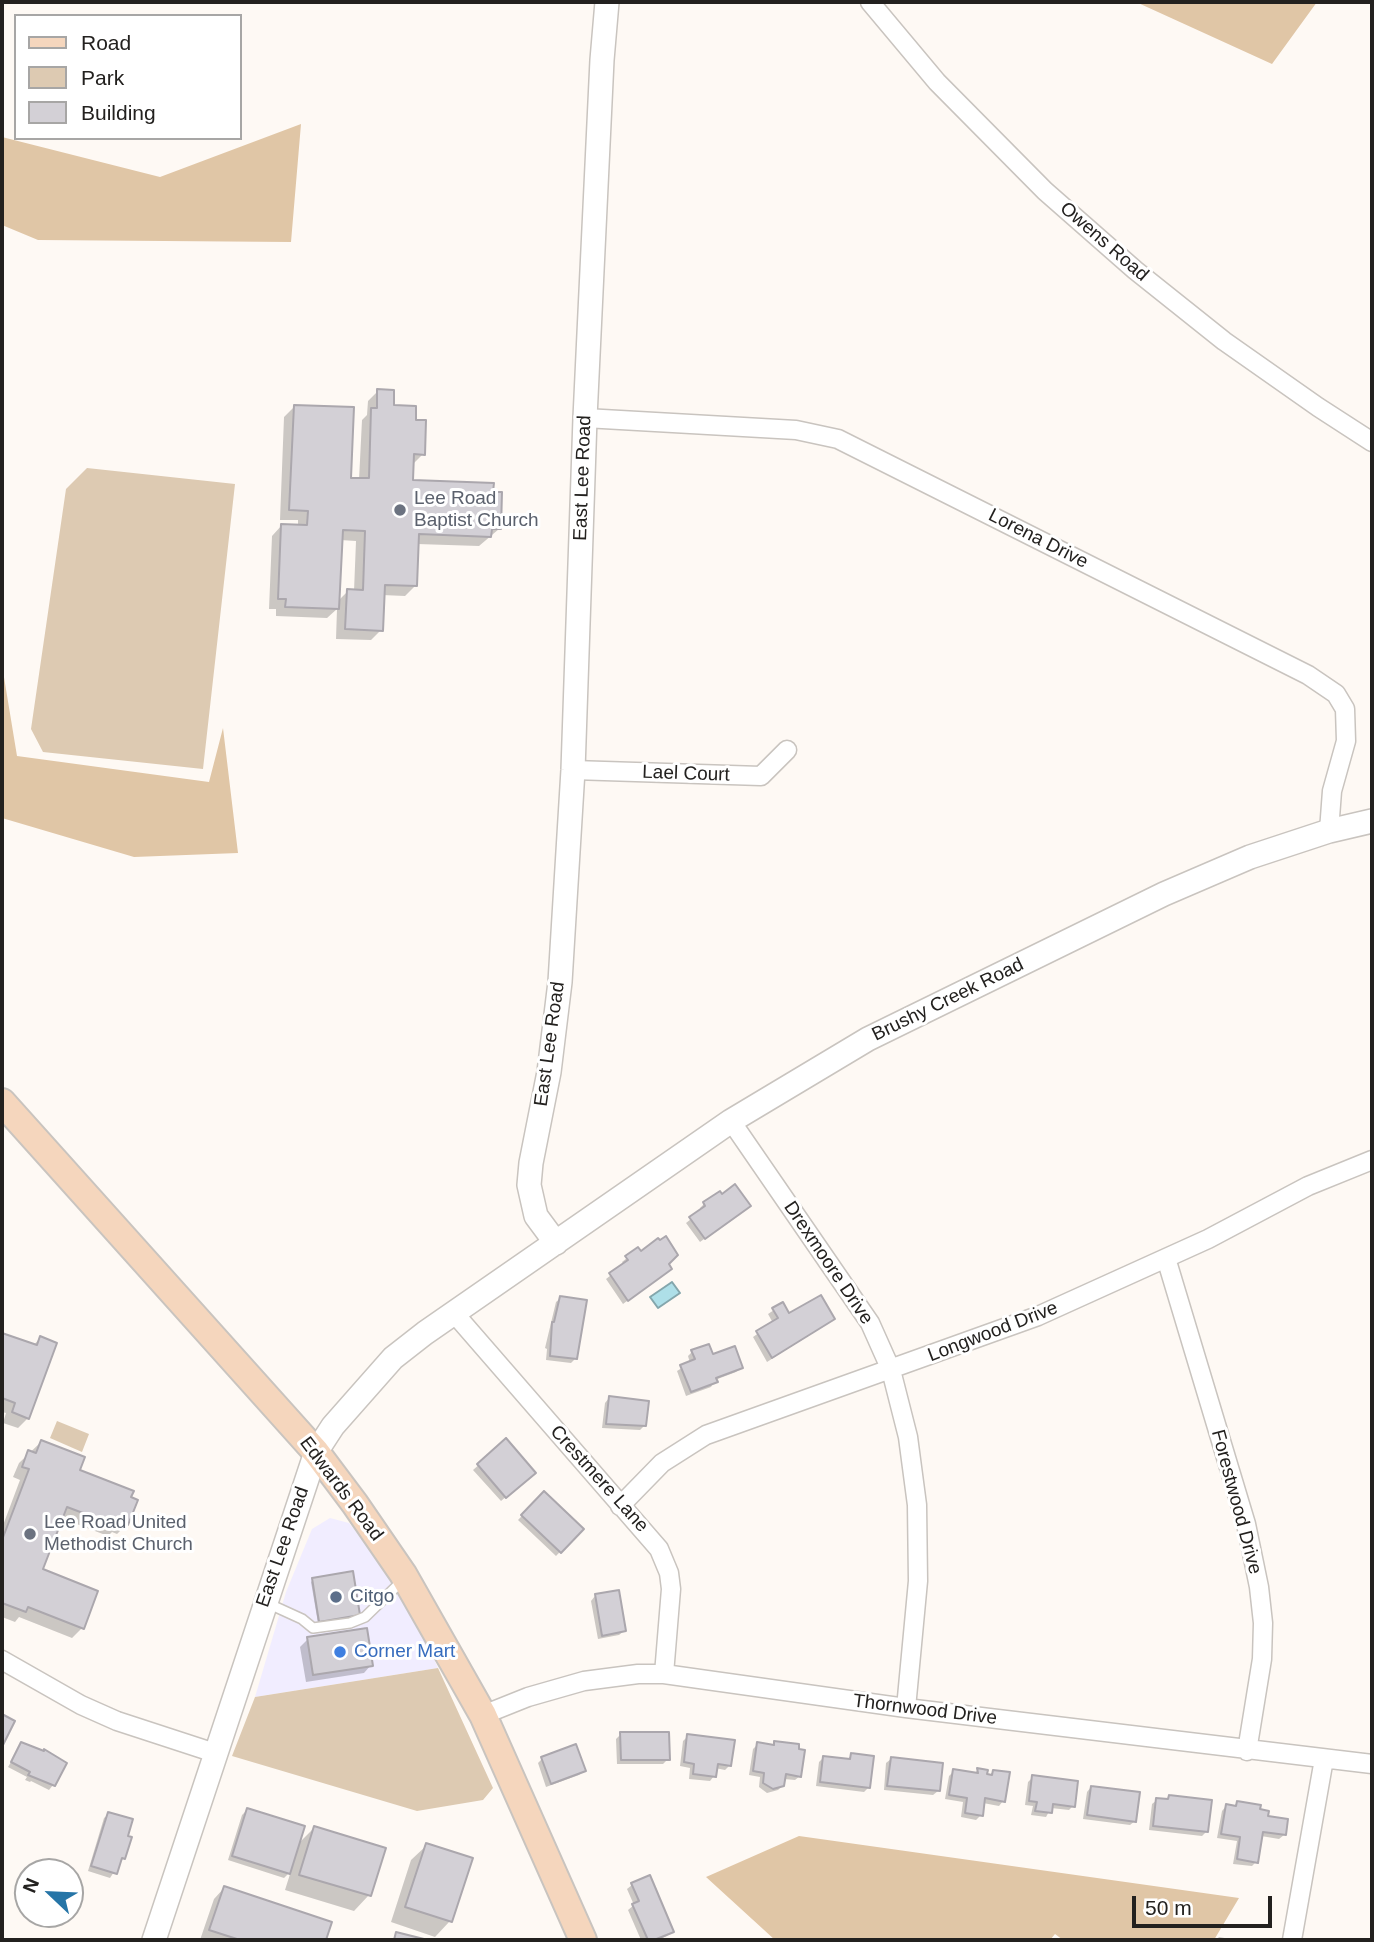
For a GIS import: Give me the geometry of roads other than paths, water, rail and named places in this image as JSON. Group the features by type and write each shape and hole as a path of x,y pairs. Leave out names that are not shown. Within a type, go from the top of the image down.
{"main road":[{"name":"Edwards Road","path":"2,1102 316,1452 355,1504 405,1578 483,1715 583,1940"}],"street":[{"name":"East Lee Road","path":"154,1940 316,1452 333,1426 393,1358 556,1243 536,1216 529,1185 557,1022 573,770 585,418 607,2"},
{"name":"Owens Road","path":"870,2 957,102 1045,191 1135,270 1224,341 1372,442"},
{"name":"Lorena Drive","path":"585,418 796,430 838,439 1308,675 1336,694 1345,709 1346,741 1332,791 1329,831"},
{"name":"Lael Court","path":"573,770 761,776 787,750"},
{"name":"Brushy Creek Road","path":"556,1243 731,1121 868,1039 1164,894 1250,856 1329,831 1372,821"},
{"name":"Drexmoore Drive","path":"731,1121 870,1323 891,1370 911,1451 917,1505 918,1581 906,1708"},
{"name":"Longwood Drive","path":"620,1506 662,1463 706,1435 1038,1316 1166,1258 1308,1186 1372,1160"},
{"name":"Forestwood Drive","path":"1166,1258 1246,1524 1259,1587 1263,1623 1262,1659 1247,1751"},
{"name":"Crestmere Lane","path":"454,1314 659,1549 669,1573 671,1589 664,1674"},
{"path":"2,1660 81,1705 117,1721 215,1753"},
{"name":"Thornwood Drive","path":"483,1715 528,1697 584,1681 638,1674 664,1674 906,1708 1372,1764"},
{"path":"1292,1940 1324,1759"}],"lane":[{"path":"265,1602 302,1619 313,1628 350,1623 365,1617 405,1578"}],"water":[{"path":"672,1282 680,1293 658,1308 650,1297"}],"place":[{"name":"Lee Road Baptist Church","path":"400,510"},
{"name":"Lee Road United Methodist Church","path":"30,1534"},
{"name":"Citgo","path":"336,1597"},
{"name":"Corner Mart","path":"340,1652"}]}
